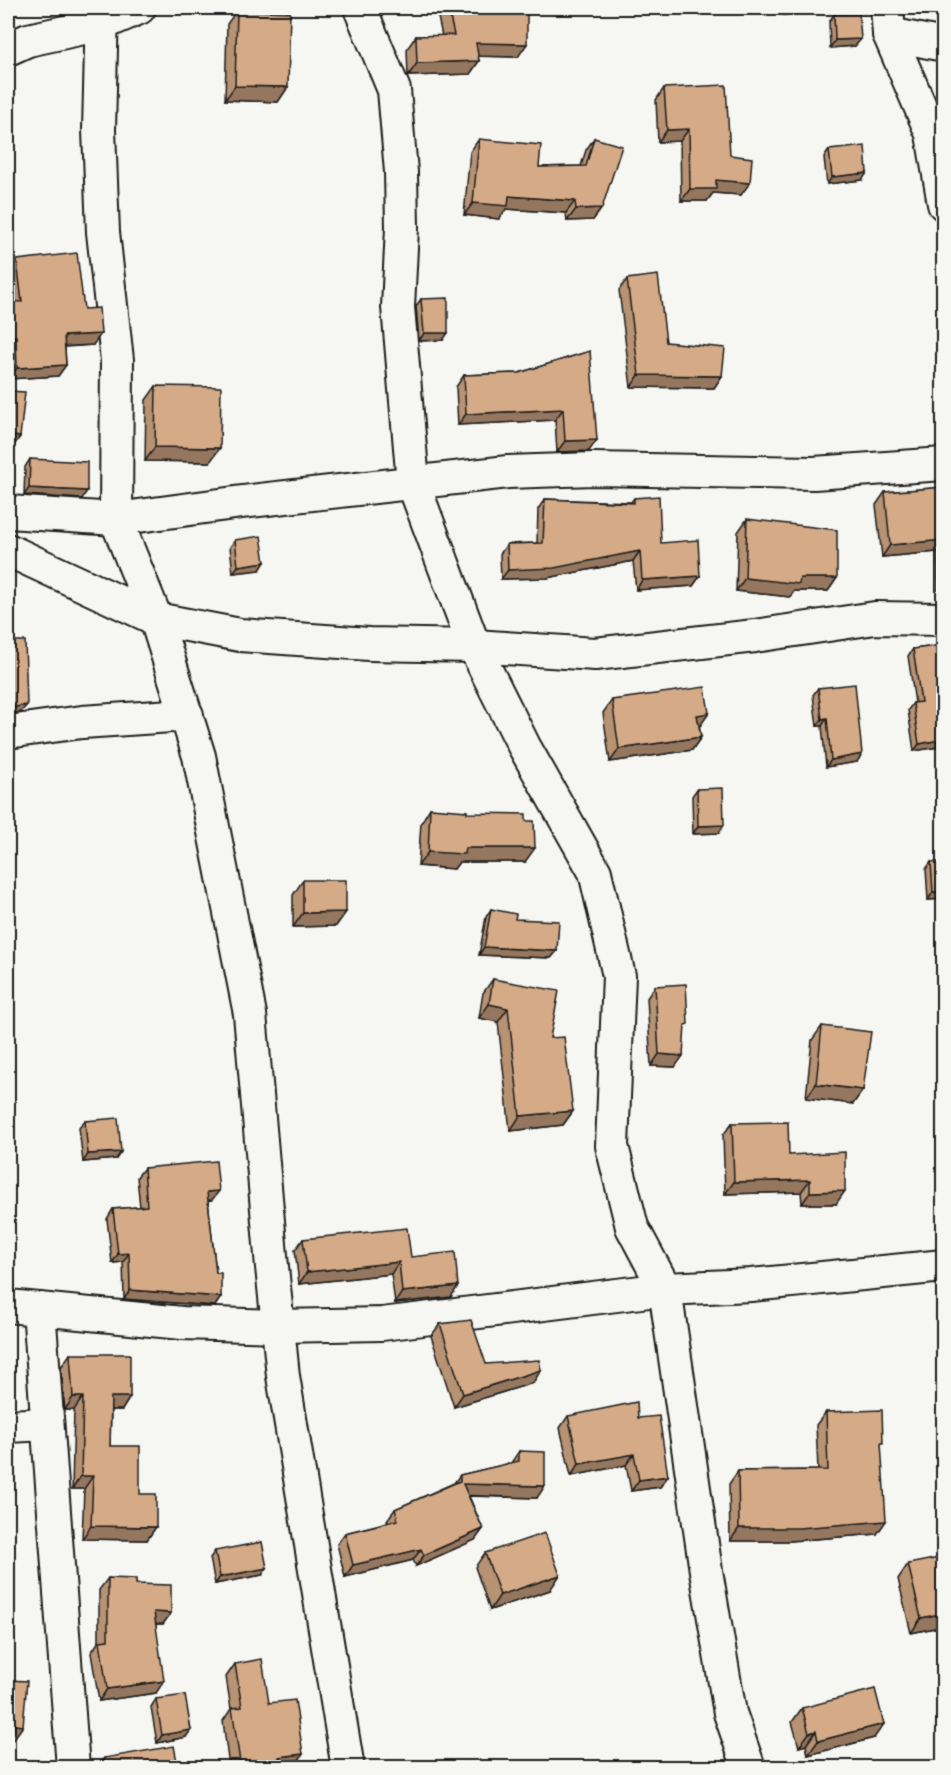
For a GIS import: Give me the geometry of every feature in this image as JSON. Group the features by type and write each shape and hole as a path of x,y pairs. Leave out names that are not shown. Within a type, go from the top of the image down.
{"street":[{"path":"8,49 28,40 102,16 139,8"},
{"path":"360,8 394,90 402,228 398,307 413,483 474,645 524,746 595,872 619,976 612,1146 632,1227 665,1289 706,1571 730,1713 749,1767"},
{"path":"102,16 99,130 103,232 117,360 117,519 156,619 200,756 250,1014 284,1376 348,1767"},
{"path":"888,21 944,45"},
{"path":"888,21 932,134 944,204"},
{"path":"8,512 117,519 242,502 519,471 593,469 814,473 944,464"},
{"path":"8,550 156,619 240,635 369,644 474,645 595,654 754,636 875,618 944,619"},
{"path":"8,732 82,722 187,716"},
{"path":"8,1306 182,1323 278,1326 382,1324 665,1289 751,1285 944,1266"},
{"path":"39,1309 73,1767"},
{"path":"8,1426 46,1424"}],"building":[{"path":"448,8 527,8 527,44 476,43 479,61 417,63 416,36 454,35"},
{"path":"237,10 290,12 288,87 235,86"},
{"path":"859,13 861,39 835,40 834,14"},
{"path":"726,85 730,155 752,158 750,183 716,180 716,189 690,189 689,129 667,130 664,88"},
{"path":"594,138 622,146 602,208 576,209 575,201 509,196 508,206 473,203 479,139 541,145 539,167 586,166"},
{"path":"865,146 867,173 832,177 829,150"},
{"path":"77,253 84,309 99,308 101,334 64,336 66,365 17,368 16,336 8,336 8,301 22,302 17,260"},
{"path":"658,275 666,342 725,348 722,376 639,375 627,279"},
{"path":"448,298 448,333 424,333 421,299"},
{"path":"590,351 597,440 565,441 563,409 466,414 464,375 519,373"},
{"path":"156,386 221,387 220,448 155,447"},
{"path":"8,391 25,392 20,437 8,435"},
{"path":"30,459 87,462 87,491 29,488"},
{"path":"944,487 944,540 890,545 885,492"},
{"path":"659,496 661,543 698,540 700,576 642,580 640,551 554,568 508,570 507,544 543,543 545,499 634,503 634,498"},
{"path":"747,519 837,530 837,578 800,578 799,584 745,578"},
{"path":"261,536 265,562 238,566 235,540"},
{"path":"8,641 25,641 27,705 8,708"},
{"path":"944,645 944,739 919,744 913,703 921,702 913,649"},
{"path":"855,684 862,754 831,760 827,718 822,719 818,688"},
{"path":"705,687 709,713 697,715 701,737 619,749 612,700"},
{"path":"723,788 724,825 698,826 697,789"},
{"path":"430,808 467,811 467,813 526,814 526,821 534,821 535,848 465,848 464,854 428,852"},
{"path":"931,862 944,862 944,892 933,892"},
{"path":"303,880 346,880 346,912 303,913"},
{"path":"491,909 516,914 515,919 559,921 557,951 484,947"},
{"path":"493,979 559,991 550,1038 564,1037 573,1111 520,1116 508,1008 489,1004"},
{"path":"686,984 688,1024 685,1025 683,1056 659,1054 655,986"},
{"path":"822,1026 871,1032 863,1090 816,1084"},
{"path":"118,1118 121,1152 88,1154 85,1121"},
{"path":"788,1122 789,1155 845,1152 845,1191 810,1192 810,1180 734,1182 732,1123"},
{"path":"216,1161 219,1191 207,1192 216,1273 221,1273 221,1297 130,1290 129,1253 118,1254 113,1209 147,1206 144,1168"},
{"path":"407,1228 411,1257 455,1252 458,1286 402,1292 399,1262 307,1272 303,1239"},
{"path":"471,1320 486,1364 539,1360 541,1370 463,1394 440,1324"},
{"path":"70,1354 130,1354 130,1397 111,1397 110,1446 140,1446 140,1494 156,1494 156,1527 91,1526 93,1476 81,1476 83,1397 73,1397"},
{"path":"637,1402 638,1418 659,1416 668,1476 639,1480 634,1454 579,1464 568,1416"},
{"path":"882,1410 883,1443 881,1443 886,1521 799,1528 739,1528 738,1471 828,1470 826,1412"},
{"path":"519,1451 545,1452 545,1486 463,1484 483,1529 424,1555 421,1549 353,1565 345,1533 398,1520 395,1509 460,1481 460,1475 519,1461"},
{"path":"545,1533 560,1575 500,1595 485,1553"},
{"path":"262,1542 267,1568 220,1577 215,1551"},
{"path":"944,1557 944,1613 921,1618 908,1564"},
{"path":"108,1578 136,1579 136,1584 171,1585 171,1613 154,1612 164,1681 107,1689 100,1641 108,1640"},
{"path":"262,1659 269,1703 295,1700 303,1754 279,1757 280,1767 250,1767 249,1761 240,1762 232,1708 242,1707 235,1664"},
{"path":"8,1680 27,1681 23,1726 8,1724"},
{"path":"875,1689 884,1724 818,1741 816,1731 809,1733 802,1708"},
{"path":"185,1695 191,1730 162,1735 156,1699"},
{"path":"174,1746 178,1767 106,1767 104,1758"}]}
